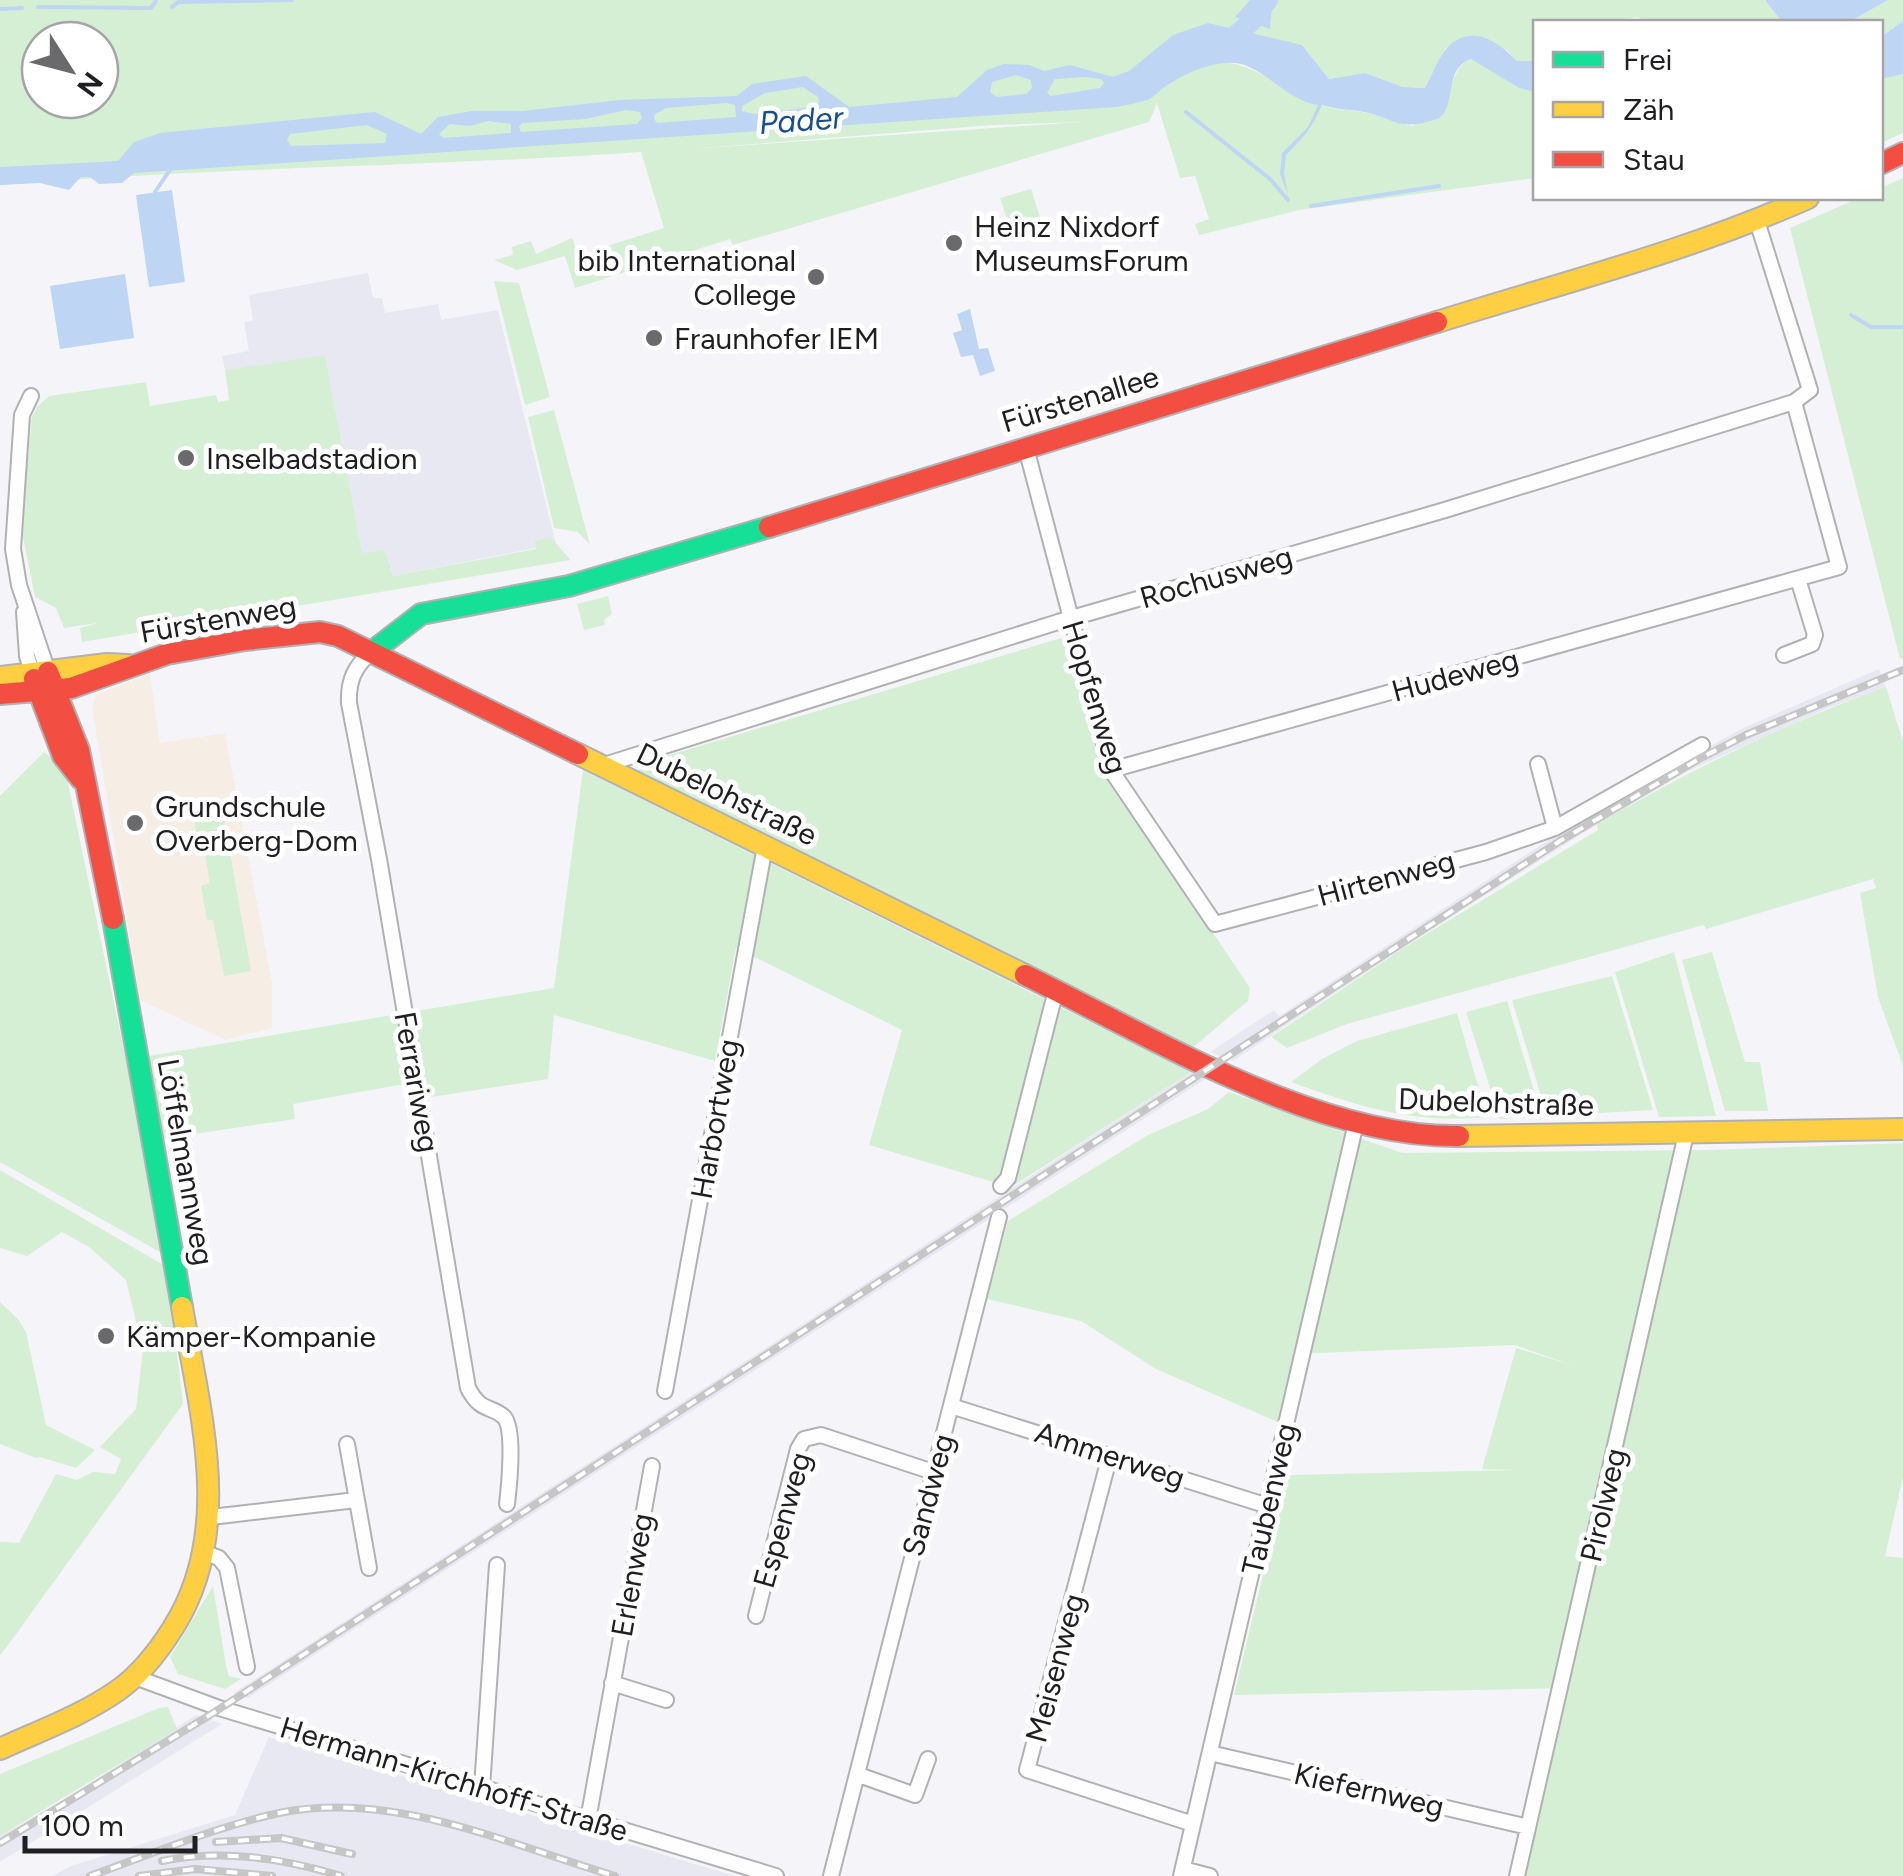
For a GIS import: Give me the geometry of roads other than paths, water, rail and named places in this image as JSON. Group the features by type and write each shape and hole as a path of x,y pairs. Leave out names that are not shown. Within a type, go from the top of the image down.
{"street":[{"name":"Fürstenallee","path":"373,651 420,614 588,582 1756,221 1803,200"},
{"path":"1756,221 1810,390 1794,402"},
{"path":"30,396 22,415 12,530 15,568 36,628 43,681"},
{"name":"Hudeweg","path":"1111,770 1839,567 1794,402"},
{"name":"Rochusweg","path":"600,766 1071,618 1445,510 1794,402"},
{"name":"Hopfenweg","path":"1026,448 1111,770 1214,924"},
{"path":"1784,655 1812,644 1815,635 1798,579"},
{"name":"Fürstenweg","path":"0,694 106,664 130,665 195,649 303,633 338,636 373,651"},
{"name":"Dubelohstraße","path":"373,651 1056,990 1302,1107 1356,1122 1446,1136 1903,1129"},
{"name":"Ferrariweg","path":"373,651 360,661 351,678 349,703 468,1388 474,1400 503,1416 510,1430 508,1504"},
{"name":"Fürstenweg","path":"0,677 43,681"},
{"name":"Löffelmannweg","path":"0,1748 109,1696 135,1677 179,1619 200,1574 211,1517 207,1454 102,856 79,750 43,681"},
{"name":"Hirtenweg","path":"1214,924 1486,852 1555,828 1702,744"},
{"path":"623,777 639,754"},
{"path":"1538,764 1555,828"},
{"name":"Harbortweg","path":"665,1391 765,846"},
{"path":"1002,1186 1008,1178 1056,990"},
{"name":"Taubenweg","path":"1182,1872 1356,1122"},
{"name":"Pirolweg","path":"1516,1876 1686,1134"},
{"name":"Sandweg","path":"831,1876 999,1216"},
{"name":"Ammerweg","path":"951,1406 1268,1506"},
{"name":"Espenweg","path":"756,1616 804,1438 821,1435 933,1472"},
{"path":"347,1444 369,1568"},
{"name":"Meisenweg","path":"1110,1455 1027,1770 1193,1824"},
{"name":"Erlenweg","path":"588,1820 652,1466"},
{"path":"211,1517 356,1500"},
{"path":"206,1553 219,1558 227,1568 247,1666"},
{"path":"482,1788 497,1565"},
{"name":"Hermann-Kirchhoff-Straße","path":"135,1677 219,1708 776,1876"},
{"path":"612,1683 666,1700"},
{"name":"Kiefernweg","path":"1210,1754 1528,1827"},
{"path":"858,1775 915,1794 928,1758"},
{"path":"1182,1872 1210,1876"}],"water":[{"path":"1250,0 1276,0 1272,4 1270,29 1235,17"},
{"path":"1765,0 1888,0 1853,20 1780,20"},
{"path":"1903,21 1903,74 1883,79 1883,36"},
{"name":"Pader","path":"1208,23 1302,45 1329,79 1365,73 1403,87 1425,88 1448,47 1466,36 1476,36 1494,42 1517,61 1533,61 1533,92 1519,88 1471,59 1454,75 1444,113 1434,120 1405,124 1322,105 1307,133 1286,155 1288,195 1280,174 1282,153 1308,127 1318,105 1298,98 1251,68 1232,63 1202,68 1147,100 1116,107 134,173 122,183 99,184 90,177 81,177 69,190 40,183 0,185 0,167 118,161 134,142 160,133 375,112 421,134 438,117 472,111 737,96 752,84 806,76 849,107 957,97 987,70 1004,64 1029,65 1044,71 1070,65 1113,77 1129,71 1173,35","holes":["1016,75 1031,80 1032,88 1026,94 997,97 990,92 992,82","1085,77 1104,83 1100,88 1051,96 1047,93 1055,79","803,87 818,97 819,103 814,107 754,114 742,111 742,106 765,93","727,103 735,105 736,117 657,123 655,114 666,108","626,110 640,112 642,118 637,124 521,132 519,127 522,123 585,119","488,121 511,124 511,133 443,138 439,134 450,124 470,126","367,125 387,134 385,143 291,146 287,140 290,134"]},
{"path":"172,190 185,282 149,287 136,195"},
{"path":"125,274 134,338 60,349 50,286"},
{"path":"970,309 979,349 988,348 995,371 980,376 973,355 961,357 953,333 962,330 957,314"}],"waterway":[{"path":"172,7 178,2 292,0"},
{"path":"1223,46 1250,23 1268,0"},
{"path":"38,7 151,8 156,1"},
{"path":"0,9 22,8"},
{"path":"1186,112 1270,179 1288,200"},
{"path":"155,192 172,167"},
{"path":"1311,206 1439,186"},
{"path":"1851,315 1871,327 1903,327"}],"railway":[{"path":"0,1843 210,1715 1560,841 1746,735 1903,670"},
{"path":"90,1876 231,1826 279,1813 322,1808 407,1814 492,1836 615,1876"},
{"path":"216,1842 281,1838 352,1854"},
{"path":"162,1861 252,1857 341,1876"},
{"path":"139,1876 195,1869 272,1876"}],"place":[{"name":"Heinz Nixdorf MuseumsForum","path":"954,243"},
{"name":"bib International College","path":"816,277"},
{"name":"Fraunhofer IEM","path":"654,338"},
{"name":"Inselbadstadion","path":"186,458"},
{"name":"Grundschule Overberg-Dom","path":"135,823"},
{"name":"Kämper-Kompanie","path":"106,1336"}]}
